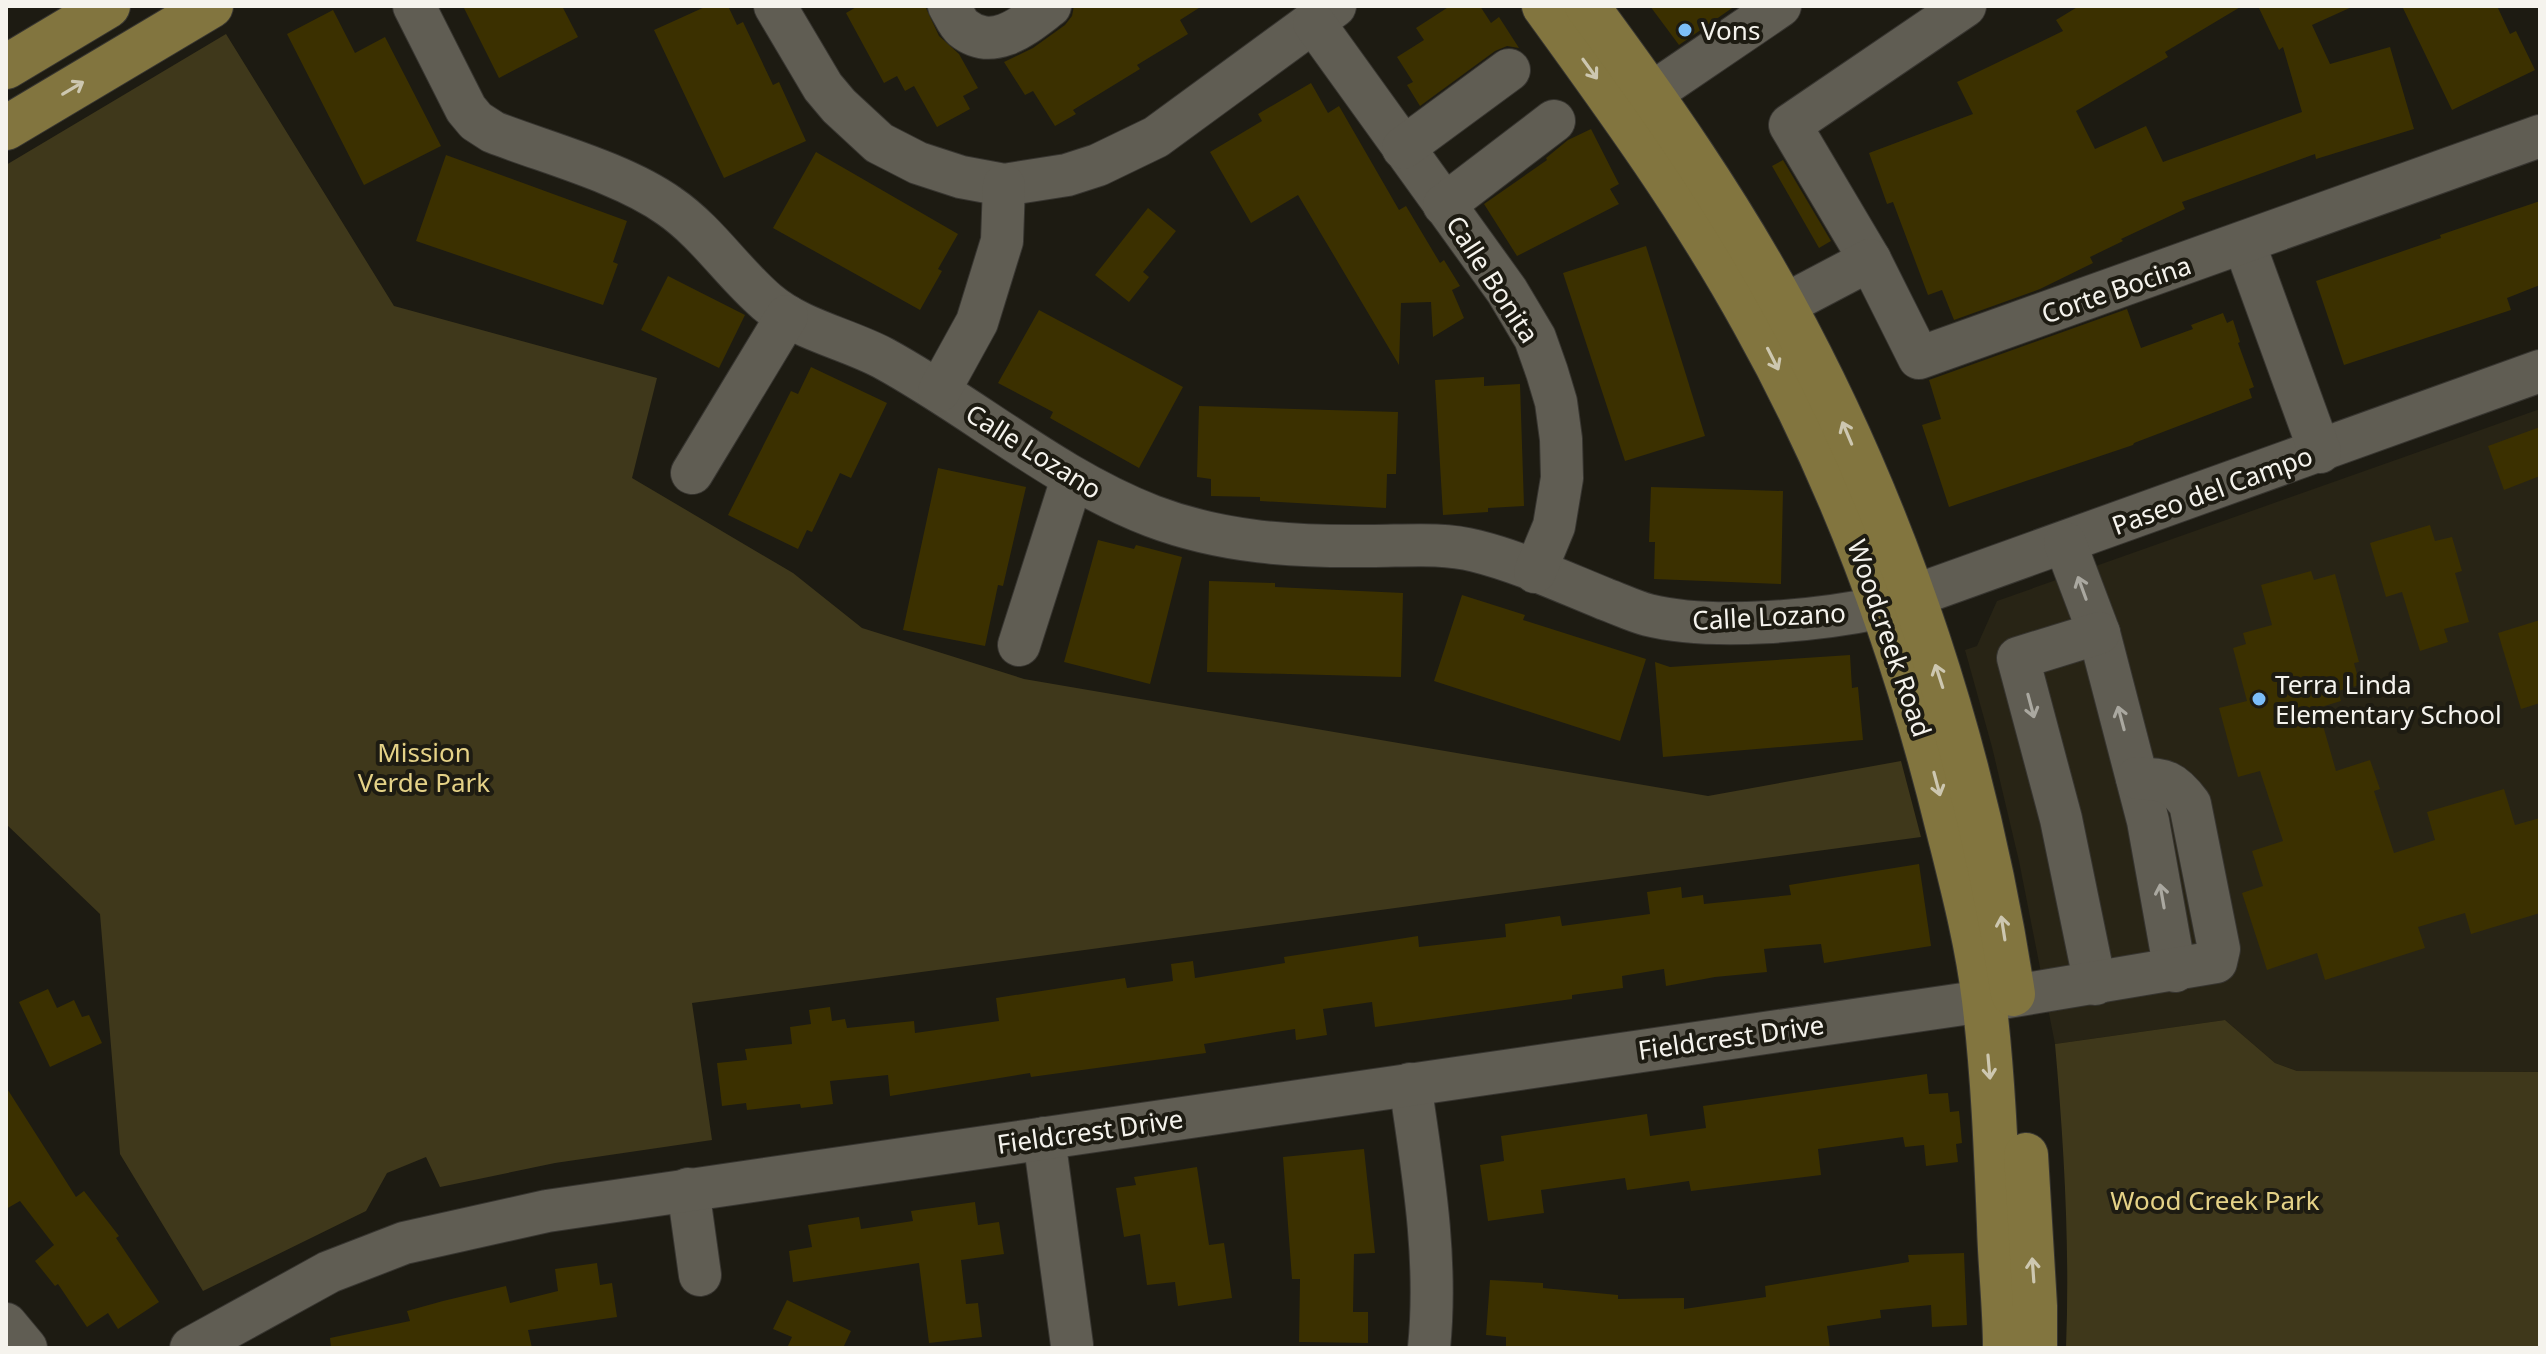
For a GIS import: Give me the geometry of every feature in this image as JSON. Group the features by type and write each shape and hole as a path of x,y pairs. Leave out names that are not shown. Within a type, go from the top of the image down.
{"main road":[{"path":"6,67 108,6"},
{"path":"12,113 211,6"},
{"name":"Woodcreek Road","path":"1544,6 1687,209 1769,313 1835,404 1885,521 1898,602 1974,795 1999,904 1995,1134 2005,1348"},
{"name":"Woodcreek Road","path":"1587,6 1693,152 1769,313"},
{"name":"Woodcreek Road","path":"1999,998 2035,1306 2035,1348"}],"street":[{"name":"Calle Lozano","path":"414,6 466,109 476,121 493,132 640,187 694,226 766,302 787,316 879,356 939,391 1072,479 1154,517 1251,542 1311,546 1430,546 1474,550 1646,615 1694,623 1739,623 1850,614 1898,602"},
{"path":"775,6 823,87 879,143 918,163 961,177 1004,185 1082,170 1156,137 1324,14"},
{"path":"949,6 962,28 983,37 1005,37 1050,6"},
{"path":"1652,93 1780,6"},
{"path":"1769,313 1870,260 1790,125 1965,6"},
{"name":"Calle Bonita","path":"1324,14 1403,148 1507,291 1535,338 1556,402 1562,478 1554,526 1535,572"},
{"path":"1403,148 1509,70"},
{"path":"1444,205 1554,121"},
{"name":"Corte Bocina","path":"1870,260 1919,358 2540,136"},
{"path":"939,391 977,322 1002,241 1004,185"},
{"path":"2244,243 2320,452"},
{"path":"692,473 787,316"},
{"name":"Paseo del Campo","path":"1898,602 2540,371"},
{"path":"1019,645 1072,479"},
{"path":"2065,543 2099,633 2018,658 2061,819 2095,984"},
{"name":"Fieldcrest Drive","path":"191,1348 329,1272 404,1243 547,1211 2175,971 2148,821 2099,633"},
{"path":"1410,1084 1428,1204 1433,1308 1429,1348"},
{"path":"1044,1138 1072,1345"},
{"path":"688,1189 700,1275"},
{"path":"6,1324 26,1348"}],"shaded area":[{"name":"Terra Linda Elementary School","path":"2540,409 2540,1072 2297,1071 2275,1063 2225,1020 2055,1044 2019,861 1965,650 1977,646 1997,601"}],"green space":[{"name":"Mission Verde Park","path":"226,34 394,306 657,378 632,478 793,573 862,628 1024,679 1708,796 1901,761 1921,837 692,1003 712,1140 555,1163 440,1187 426,1157 387,1173 366,1211 203,1291 120,1154 100,914 6,824 6,165"},
{"name":"Wood Creek Park","path":"2225,1020 2275,1063 2297,1071 2540,1072 2540,1348 2066,1348 2065,1196 2055,1044"}],"building":[{"path":"463,6 562,6 578,37 499,78"},
{"path":"707,6 728,6 737,25 743,22 773,85 779,82 806,141 724,178 654,30"},
{"path":"858,6 925,6 939,36 959,54 978,88 963,96 970,109 937,127 914,86 905,91 897,76 884,83 846,13"},
{"path":"1074,6 1202,6 1180,20 1188,34 1137,65 1140,69 1073,110 1076,114 1055,126 1033,91 1025,95 1004,62 1033,48 1065,25 1072,16"},
{"path":"1450,6 1480,6 1491,23 1499,17 1519,48 1507,46 1495,51 1420,106 1407,85 1413,82 1397,57 1424,40 1416,28"},
{"name":"Vons","path":"1650,6 1735,6 1679,45"},
{"path":"2079,6 2242,6 2165,52 2168,57 2076,111 2095,149 2146,126 2163,162 2302,112 2283,47 2279,50 2258,6 2354,6 2312,25 2330,64 2390,47 2414,129 2316,159 2315,154 2182,202 2185,209 2090,257 2093,263 2040,289 1954,320 1942,290 1928,295 1893,202 1887,204 1869,153 1973,114 1957,82 2063,31 2056,20"},
{"path":"2402,6 2497,6 2510,34 2516,31 2535,70 2452,110"},
{"path":"333,10 355,53 385,37 441,146 364,185 287,34"},
{"path":"1311,83 1328,113 1339,106 1399,210 1406,206 1440,263 1444,260 1460,286 1452,290 1464,318 1433,337 1431,302 1401,303 1399,365 1298,195 1251,223 1210,152 1262,121 1258,114"},
{"path":"1591,129 1619,184 1610,189 1619,204 1517,256 1484,204 1547,160 1568,140"},
{"path":"816,152 958,234 920,310 773,228"},
{"path":"446,155 627,221 613,262 618,264 603,305 416,241"},
{"path":"1783,160 1831,241 1819,248 1772,166"},
{"path":"2540,201 2540,285 2507,298 2511,310 2344,365 2316,281"},
{"path":"1148,208 1176,231 1143,272 1149,277 1129,302 1095,275"},
{"path":"1646,246 1705,436 1625,461 1563,273"},
{"path":"668,276 745,315 719,368 641,330"},
{"path":"2127,309 2141,348 2193,329 2191,325 2223,313 2227,323 2233,320 2254,387 2249,389 2252,398 2133,445 1949,507 1922,425 1941,419 1929,380"},
{"path":"1039,310 1183,387 1139,468 1050,418 1053,412 998,383"},
{"path":"811,367 887,403 851,478 840,473 812,532 807,530 798,549 728,515 791,391 798,394"},
{"path":"1484,377 1484,386 1520,384 1524,506 1443,515 1435,380"},
{"path":"1199,406 1398,412 1396,474 1387,474 1386,508 1211,496 1211,479 1197,477"},
{"path":"2540,427 2540,476 2504,490 2488,446"},
{"path":"938,468 1026,487 1003,586 998,585 985,646 903,630"},
{"path":"1651,487 1783,491 1781,584 1654,579 1655,542 1649,542"},
{"path":"2430,525 2435,541 2452,537 2462,571 2455,573 2469,622 2444,629 2448,642 2420,651 2402,592 2386,597 2370,543"},
{"path":"1098,540 1134,549 1136,545 1182,557 1150,684 1064,662"},
{"path":"2311,571 2314,580 2335,574 2359,662 2354,663 2360,685 2338,691 2341,701 2318,708 2336,771 2370,760 2380,789 2374,791 2394,853 2435,840 2427,812 2504,789 2515,825 2540,818 2540,913 2471,934 2465,913 2418,927 2425,948 2325,980 2317,953 2267,970 2242,893 2263,886 2252,851 2283,841 2260,771 2238,777 2219,708 2247,701 2233,648 2246,644 2243,633 2272,625 2261,585"},
{"path":"1209,581 1403,593 1401,677 1207,672"},
{"path":"1462,595 1525,615 1523,620 1646,659 1620,741 1434,681"},
{"path":"2540,620 2540,703 2521,709 2498,633"},
{"path":"1850,655 1852,688 1858,687 1863,740 1663,757 1655,662 1670,667"},
{"path":"1919,864 1931,946 1824,963 1821,944 1764,949 1767,972 1666,986 1664,969 1622,976 1623,988 1572,995 1572,999 1375,1027 1372,1002 1323,1009 1327,1035 1296,1040 1295,1029 1204,1044 1206,1053 1031,1077 1030,1073 890,1096 888,1075 830,1081 833,1104 747,1110 746,1103 722,1106 717,1063 747,1060 745,1049 792,1044 790,1027 811,1024 809,1010 830,1007 832,1021 845,1019 847,1028 914,1021 915,1033 999,1021 996,998 1125,978 1127,988 1173,981 1171,964 1193,961 1195,978 1285,963 1284,957 1418,936 1419,947 1506,937 1505,924 1560,916 1562,926 1650,914 1647,892 1681,887 1682,898 1703,895 1704,904 1791,895 1789,885"},
{"path":"48,989 57,1008 74,1000 82,1017 89,1015 102,1043 50,1067 19,1002"},
{"path":"1927,1074 1929,1094 1948,1093 1950,1112 1959,1111 1962,1143 1956,1144 1958,1162 1926,1166 1924,1145 1905,1147 1903,1137 1818,1149 1821,1175 1691,1191 1689,1181 1627,1190 1625,1178 1541,1190 1544,1213 1488,1221 1480,1165 1504,1161 1501,1136 1647,1114 1650,1136 1706,1128 1703,1106"},
{"path":"6,1087 76,1197 84,1191 119,1236 116,1238 159,1302 118,1329 108,1313 87,1327 58,1284 55,1286 35,1261 54,1245 20,1201 6,1209"},
{"path":"1364,1149 1375,1253 1354,1254 1353,1312 1368,1312 1368,1343 1299,1342 1300,1279 1292,1279 1283,1157"},
{"path":"1197,1167 1209,1245 1224,1243 1232,1298 1178,1306 1175,1282 1147,1285 1140,1234 1124,1237 1116,1188 1136,1185 1134,1177"},
{"path":"975,1202 978,1225 999,1222 1004,1254 961,1260 966,1304 978,1303 982,1337 929,1343 919,1263 793,1282 789,1251 812,1247 808,1225 859,1217 861,1229 913,1221 911,1211"},
{"path":"1964,1253 1967,1325 1932,1327 1931,1305 1880,1310 1881,1318 1827,1326 1830,1348 1506,1348 1506,1337 1486,1335 1490,1280 1543,1283 1543,1288 1618,1295 1618,1299 1684,1298 1684,1309 1766,1297 1765,1286 1909,1262 1908,1255"},
{"path":"597,1263 600,1285 612,1283 617,1317 528,1330 532,1348 331,1348 330,1338 410,1321 407,1311 443,1301 506,1286 510,1303 558,1291 555,1269"},
{"path":"787,1300 851,1331 843,1348 787,1348 792,1337 773,1329"}],"place":[{"name":"Vons","path":"1685,30"},
{"name":"Terra Linda Elementary School","path":"2259,699"}]}
